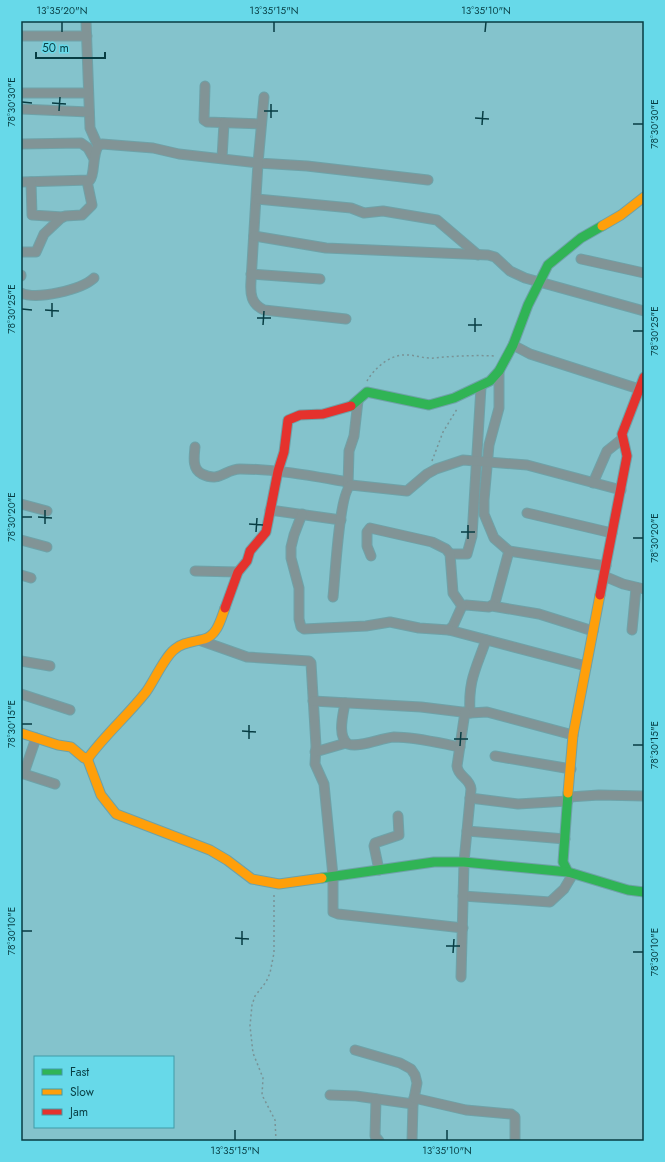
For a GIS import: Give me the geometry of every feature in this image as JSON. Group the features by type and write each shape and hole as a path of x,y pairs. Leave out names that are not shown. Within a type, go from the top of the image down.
{"street":[{"path":"86,21 90,128 98,146"},
{"path":"21,36 87,36"},
{"path":"205,86 204,120 224,123 261,124"},
{"path":"21,93 88,93"},
{"path":"264,97 258,163 250,294 257,307 275,312 346,319"},
{"path":"21,109 89,112"},
{"path":"222,158 224,123"},
{"path":"21,144 81,143 88,148 93,157"},
{"path":"21,182 87,181 92,177 93,157 98,146 102,144 153,148 171,153 258,163 307,166 428,180"},
{"path":"31,182 32,215 63,217 82,215 90,209 92,199 87,181"},
{"path":"86,758 146,692 174,649 188,642 210,636 219,625 238,572 247,561 250,551 265,535 278,471 284,452 286,425 288,420 300,415 336,411 352,405 367,392 429,405 481,387 490,381 499,371 513,345 528,305 548,265 581,238 621,215 644,197"},
{"path":"256,199 351,208 364,213 380,211 429,218 446,226 478,255"},
{"path":"21,252 36,252 44,234 63,217"},
{"path":"254,236 333,248 495,257 510,271 540,283 644,311"},
{"path":"581,259 644,273"},
{"path":"251,274 320,279"},
{"path":"21,293 28,296 65,291 78,288 94,278"},
{"path":"513,345 530,354 639,389"},
{"path":"499,371 499,408 489,445 484,514 494,538 509,551 606,566"},
{"path":"570,873 565,870 564,862 573,735 627,456 622,434 644,377"},
{"path":"371,556 366,539 367,532 370,528 432,542 450,554 463,555 469,551 474,515 481,387"},
{"path":"333,597 344,494 348,484 349,451 354,436 358,401"},
{"path":"593,483 607,451 622,439"},
{"path":"195,447 195,467 198,471 207,476 221,477 238,469 278,471 353,485 407,491 427,474 463,460 527,465 621,490"},
{"path":"21,504 47,511"},
{"path":"270,510 341,520"},
{"path":"528,513 612,533"},
{"path":"302,514 291,547 291,558 299,588 299,619 301,628 366,626 390,622 419,628 449,630 586,666"},
{"path":"21,540 47,547"},
{"path":"492,606 495,603 509,551"},
{"path":"450,554 454,593 462,606"},
{"path":"195,571 238,572"},
{"path":"21,575 31,578"},
{"path":"604,576 640,588 632,630"},
{"path":"462,606 466,605 489,608 492,606 539,614 593,631"},
{"path":"449,630 453,626 462,606"},
{"path":"199,640 247,657 308,661 311,666 315,764 324,784 333,876 333,909 338,914 462,928"},
{"path":"461,977 464,862 470,783 458,770 460,747 468,712 472,676 486,640"},
{"path":"21,661 50,666"},
{"path":"21,694 70,710"},
{"path":"313,701 487,712 573,735"},
{"path":"345,703 342,722 346,743"},
{"path":"21,733 60,746 71,747 86,758 94,773 103,801 116,814 210,850 227,860 252,879 282,884 434,862 464,862 570,873 628,890 644,892"},
{"path":"315,752 346,743 357,745 382,738 403,737 460,747"},
{"path":"36,738 22,773 55,784"},
{"path":"495,756 570,769"},
{"path":"470,798 518,804 607,795 644,796"},
{"path":"379,870 374,846 375,844 399,835 398,816"},
{"path":"467,831 565,839"},
{"path":"463,896 550,902 564,889 570,873"},
{"path":"355,1050 400,1063 411,1069 415,1074 416,1083 413,1101 412,1141"},
{"path":"330,1095 413,1101 466,1110 511,1114 515,1117 516,1122 515,1141"},
{"path":"376,1098 375,1136 379,1141"}],"path":[{"path":"367,392 365,386 368,378 382,364 403,355 430,358 466,355 506,357"},
{"path":"427,474 443,432 467,393"},
{"path":"275,883 273,897 274,952 266,982 255,996 252,1005 250,1026 253,1053 263,1078 262,1095 274,1120 276,1141"}],"traffic: fast":[{"path":"351,406 367,392 429,405 454,398 490,381 499,371 513,345 528,305 548,265 581,238 602,226"},
{"path":"568,793 563,862 568,872 628,890 644,892"},
{"path":"322,878 434,862 464,862 568,872"}],"traffic: slow":[{"path":"602,226 621,215 644,197"},
{"path":"568,793 573,735 600,595"},
{"path":"21,733 58,745 71,747 84,758 89,757 146,692 171,652 182,645 204,639 212,634 218,626 225,608"},
{"path":"87,758 101,795 116,814 210,850 227,860 252,879 279,884 322,878"}],"traffic: jam":[{"path":"600,595 627,456 622,434 644,377"},
{"path":"225,608 238,572 247,561 250,551 266,532 278,471 284,452 288,420 300,415 323,414 351,406"}]}
